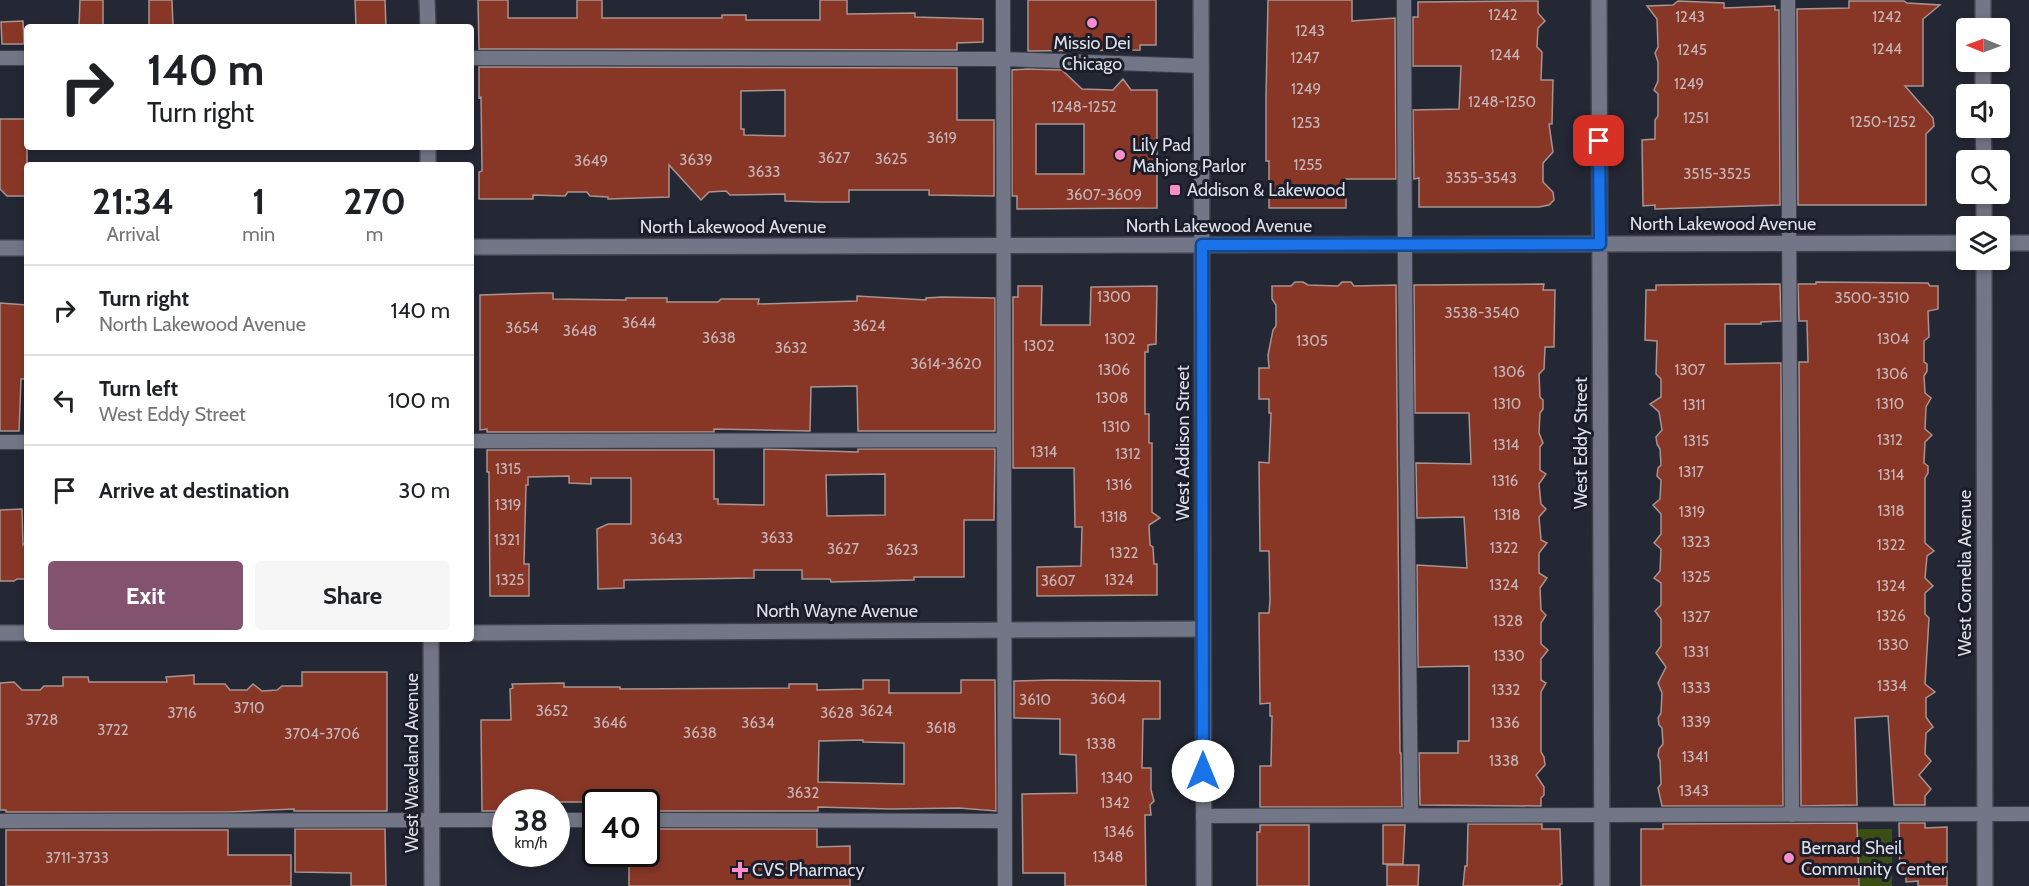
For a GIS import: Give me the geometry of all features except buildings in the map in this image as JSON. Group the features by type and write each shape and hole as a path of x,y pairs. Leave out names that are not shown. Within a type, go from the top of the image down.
{"street":[{"path":"427,0 428,24"},
{"name":"West Addison Street","path":"1201,0 1204,886"},
{"name":"West Eddy Street","path":"1599,0 1602,886"},
{"path":"1983,0 1983,18"},
{"name":"North Lakewood Avenue","path":"474,247 1956,243"},
{"path":"2010,243 2029,243"},
{"path":"0,248 24,248"},
{"name":"West Cornelia Avenue","path":"1984,270 1985,886"},
{"name":"North Wayne Avenue","path":"474,633 1203,629"},
{"path":"0,633 24,633"},
{"name":"West Waveland Avenue","path":"430,642 432,886"}],"lane":[{"path":"1003,0 1005,886"},
{"path":"1404,0 1404,245 1411,816"},
{"path":"1788,0 1792,814"},
{"path":"0,58 24,58"},
{"path":"474,58 1003,59 1201,66"},
{"path":"474,441 1004,440"},
{"path":"0,442 24,442"},
{"path":"1203,816 2029,814"},
{"path":"0,821 492,820"},
{"path":"660,820 1005,821"}],"green space":[{"name":"Bernard Sheil Community Center","path":"1892,829 1892,886 1720,886 1720,830"}],"place":[{"name":"Missio Dei Chicago","path":"1092,23"},
{"name":"Lily Pad Mahjong Parlor","path":"1120,155"},
{"name":"Addison & Lakewood","path":"1175,190"},
{"name":"Bernard Sheil Community Center","path":"1789,858"},
{"name":"CVS Pharmacy","path":"740,870"}],"route":[{"path":"1203,771 1202,245 1600,244 1599,141"}]}
